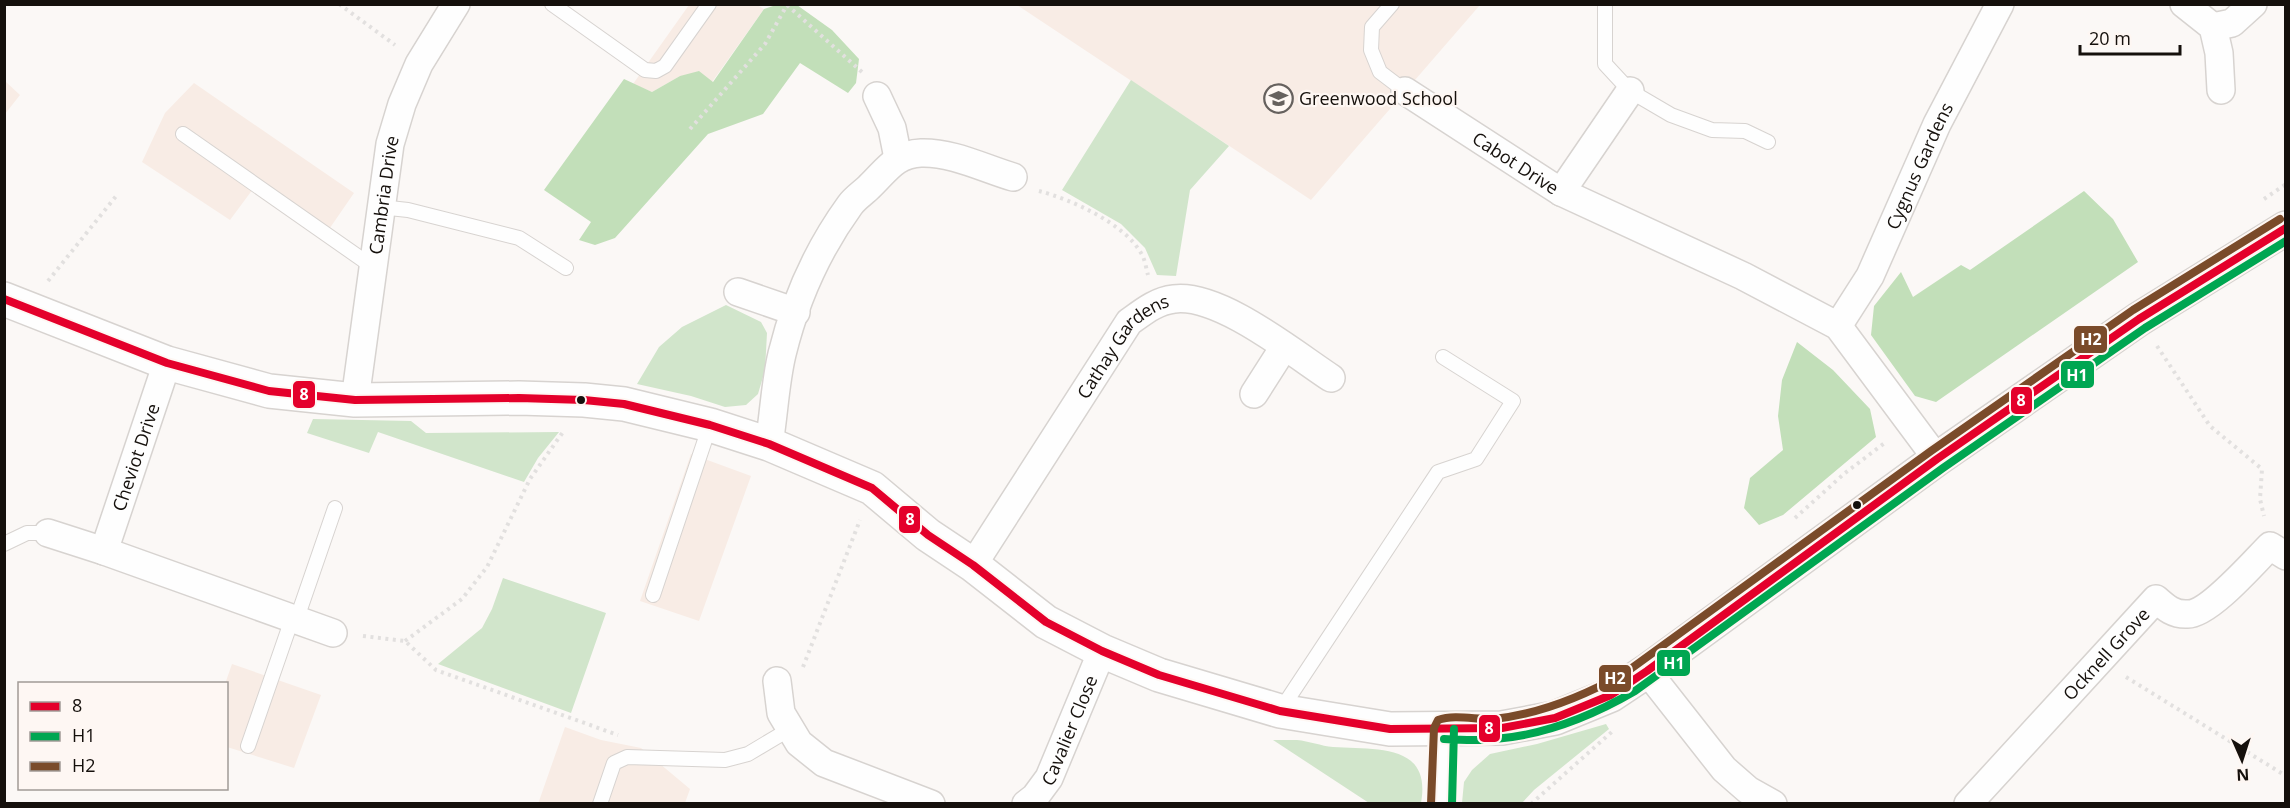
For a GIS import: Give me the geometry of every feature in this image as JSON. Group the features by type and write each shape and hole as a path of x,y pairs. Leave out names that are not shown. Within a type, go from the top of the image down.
{"street":[{"name":"Cambria Drive","path":"355,400 390,144 402,104 419,64 456,4"},
{"name":"Cygnus Gardens","path":"1838,326 1870,276 1937,124 2000,4"},
{"path":"2184,4 2213,27 2219,53 2221,90"},
{"path":"2213,27 2232,23 2253,4"},
{"name":"Cabot Drive","path":"1405,91 1561,192 1683,247 1794,301 1838,326 1937,459"},
{"path":"1561,192 1630,91"},
{"path":"877,96 891,128 898,158"},
{"path":"770,444 782,354 796,312 820,252 851,204 889,164 898,158 920,153 952,157 1013,177"},
{"path":"16,303 167,363 269,391 355,400 519,398 584,400 624,404 710,425 770,444 872,489 928,535 973,565 1046,622 1102,651 1159,675 1280,711 1390,729 1502,729 1555,718 1611,695 1937,459 2139,319 2286,228"},
{"path":"738,292 796,312"},
{"name":"Cathay Gardens","path":"973,565 1129,322 1157,303 1175,299 1202,301 1230,312 1331,378"},
{"path":"1254,394 1284,347"},
{"name":"Cheviot Drive","path":"104,551 167,363"},
{"path":"48,533 333,633"},
{"name":"Ocknell Grove","path":"1968,804 2156,599 2171,612 2190,615 2210,605 2278,551"},
{"name":"Cavalier Close","path":"1026,804 1035,797 1049,778 1102,651"},
{"path":"1647,671 1724,769 1748,790 1773,804"},
{"path":"777,681 781,713 787,724 800,743 824,763 931,804"},
{"path":"1441,804 1444,729"}],"lane":[{"path":"552,4 645,70 656,71 665,66 709,4"},
{"path":"1392,4 1372,27 1371,50 1380,72 1405,91"},
{"path":"1605,4 1605,64 1630,91 1671,115 1712,130 1745,131 1768,142"},
{"path":"183,135 373,267"},
{"path":"380,207 408,210 519,238 566,268"},
{"path":"1280,711 1438,472 1476,459 1513,401 1443,357"},
{"path":"653,595 710,425"},
{"path":"248,746 335,508"},
{"path":"4,544 27,533 48,533"},
{"path":"600,804 614,763 627,758 725,760 748,754 787,724"}],"path":[{"path":"339,4 419,64"},
{"path":"690,129 765,44 787,5 860,69 877,96"},
{"path":"1013,177 1019,186 1061,196 1119,228 1141,253 1157,303"},
{"path":"16,303 117,195"},
{"path":"2139,319 2210,426 2262,468 2260,499 2278,551"},
{"path":"405,641 462,599 487,567 531,479 584,400"},
{"path":"787,724 872,489"},
{"path":"333,633 405,641 436,669 616,735 626,736"},
{"path":"2100,661 2286,776"}],"shaded area":[{"path":"689,5 757,5 764,9 712,82 680,76 652,92 633,84"},
{"name":"Greenwood School","path":"1017,5 1480,5 1311,200"},
{"path":"5,81 20,95 4,114"},
{"path":"194,83 354,193 323,238 253,189 230,220 142,162 165,113"},
{"path":"691,454 751,476 699,621 640,601"},
{"path":"232,664 321,695 294,768 228,747 228,682 226,682"},
{"path":"565,727 601,740 641,748 690,789 685,803 538,804"}],"green space":[{"path":"776,5 797,5 832,30 859,59 856,83 848,93 800,63 763,114 708,134 615,238 595,245 579,240 591,222 544,190 624,79 652,92 680,76 699,71 713,82 764,9"},
{"path":"1131,80 1229,146 1190,190 1176,276 1157,275 1145,248 1121,224 1062,190"},
{"path":"2084,191 2113,219 2138,262 1936,402 1915,396 1871,335 1874,306 1901,272 1913,297 1961,265 1970,270"},
{"path":"726,305 761,322 767,333 765,370 758,394 746,405 725,407 691,396 637,384 659,347 682,327"},
{"path":"1797,342 1833,370 1870,409 1876,437 1783,515 1759,525 1744,508 1750,478 1783,450 1778,416 1782,380"},
{"path":"313,419 411,421 426,433 559,432 538,458 524,482 378,432 369,453 307,433"},
{"path":"503,578 606,613 571,713 438,664 482,628 492,609"},
{"path":"1606,724 1609,729 1534,790 1522,803 1462,803 1464,782 1472,770 1490,754 1537,744"},
{"path":"1273,740 1297,740 1328,746 1366,748 1396,753 1409,759 1418,769 1422,783 1421,803 1369,803"}],"transit line":[{"name":"H2","path":"1431,804 1434,728 1438,720 1459,717 1494,719 1529,713 1578,696 1625,673 1931,451 2133,310 2280,219"},
{"name":"8","path":"4,299 167,363 269,391 355,400 519,398 584,400 624,404 710,425 769,444 872,488 928,535 973,565 1046,622 1102,651 1159,675 1280,711 1390,729 1502,728 1555,718 1611,695 1937,459 2139,319 2286,228"},
{"name":"H1","path":"1444,739 1489,740 1550,729 1585,716 1635,691 1943,468 2145,328 2286,241"},
{"name":"H1","path":"1452,804 1454,729"}],"place":[{"name":"Greenwood School","path":"1278,98"}]}
